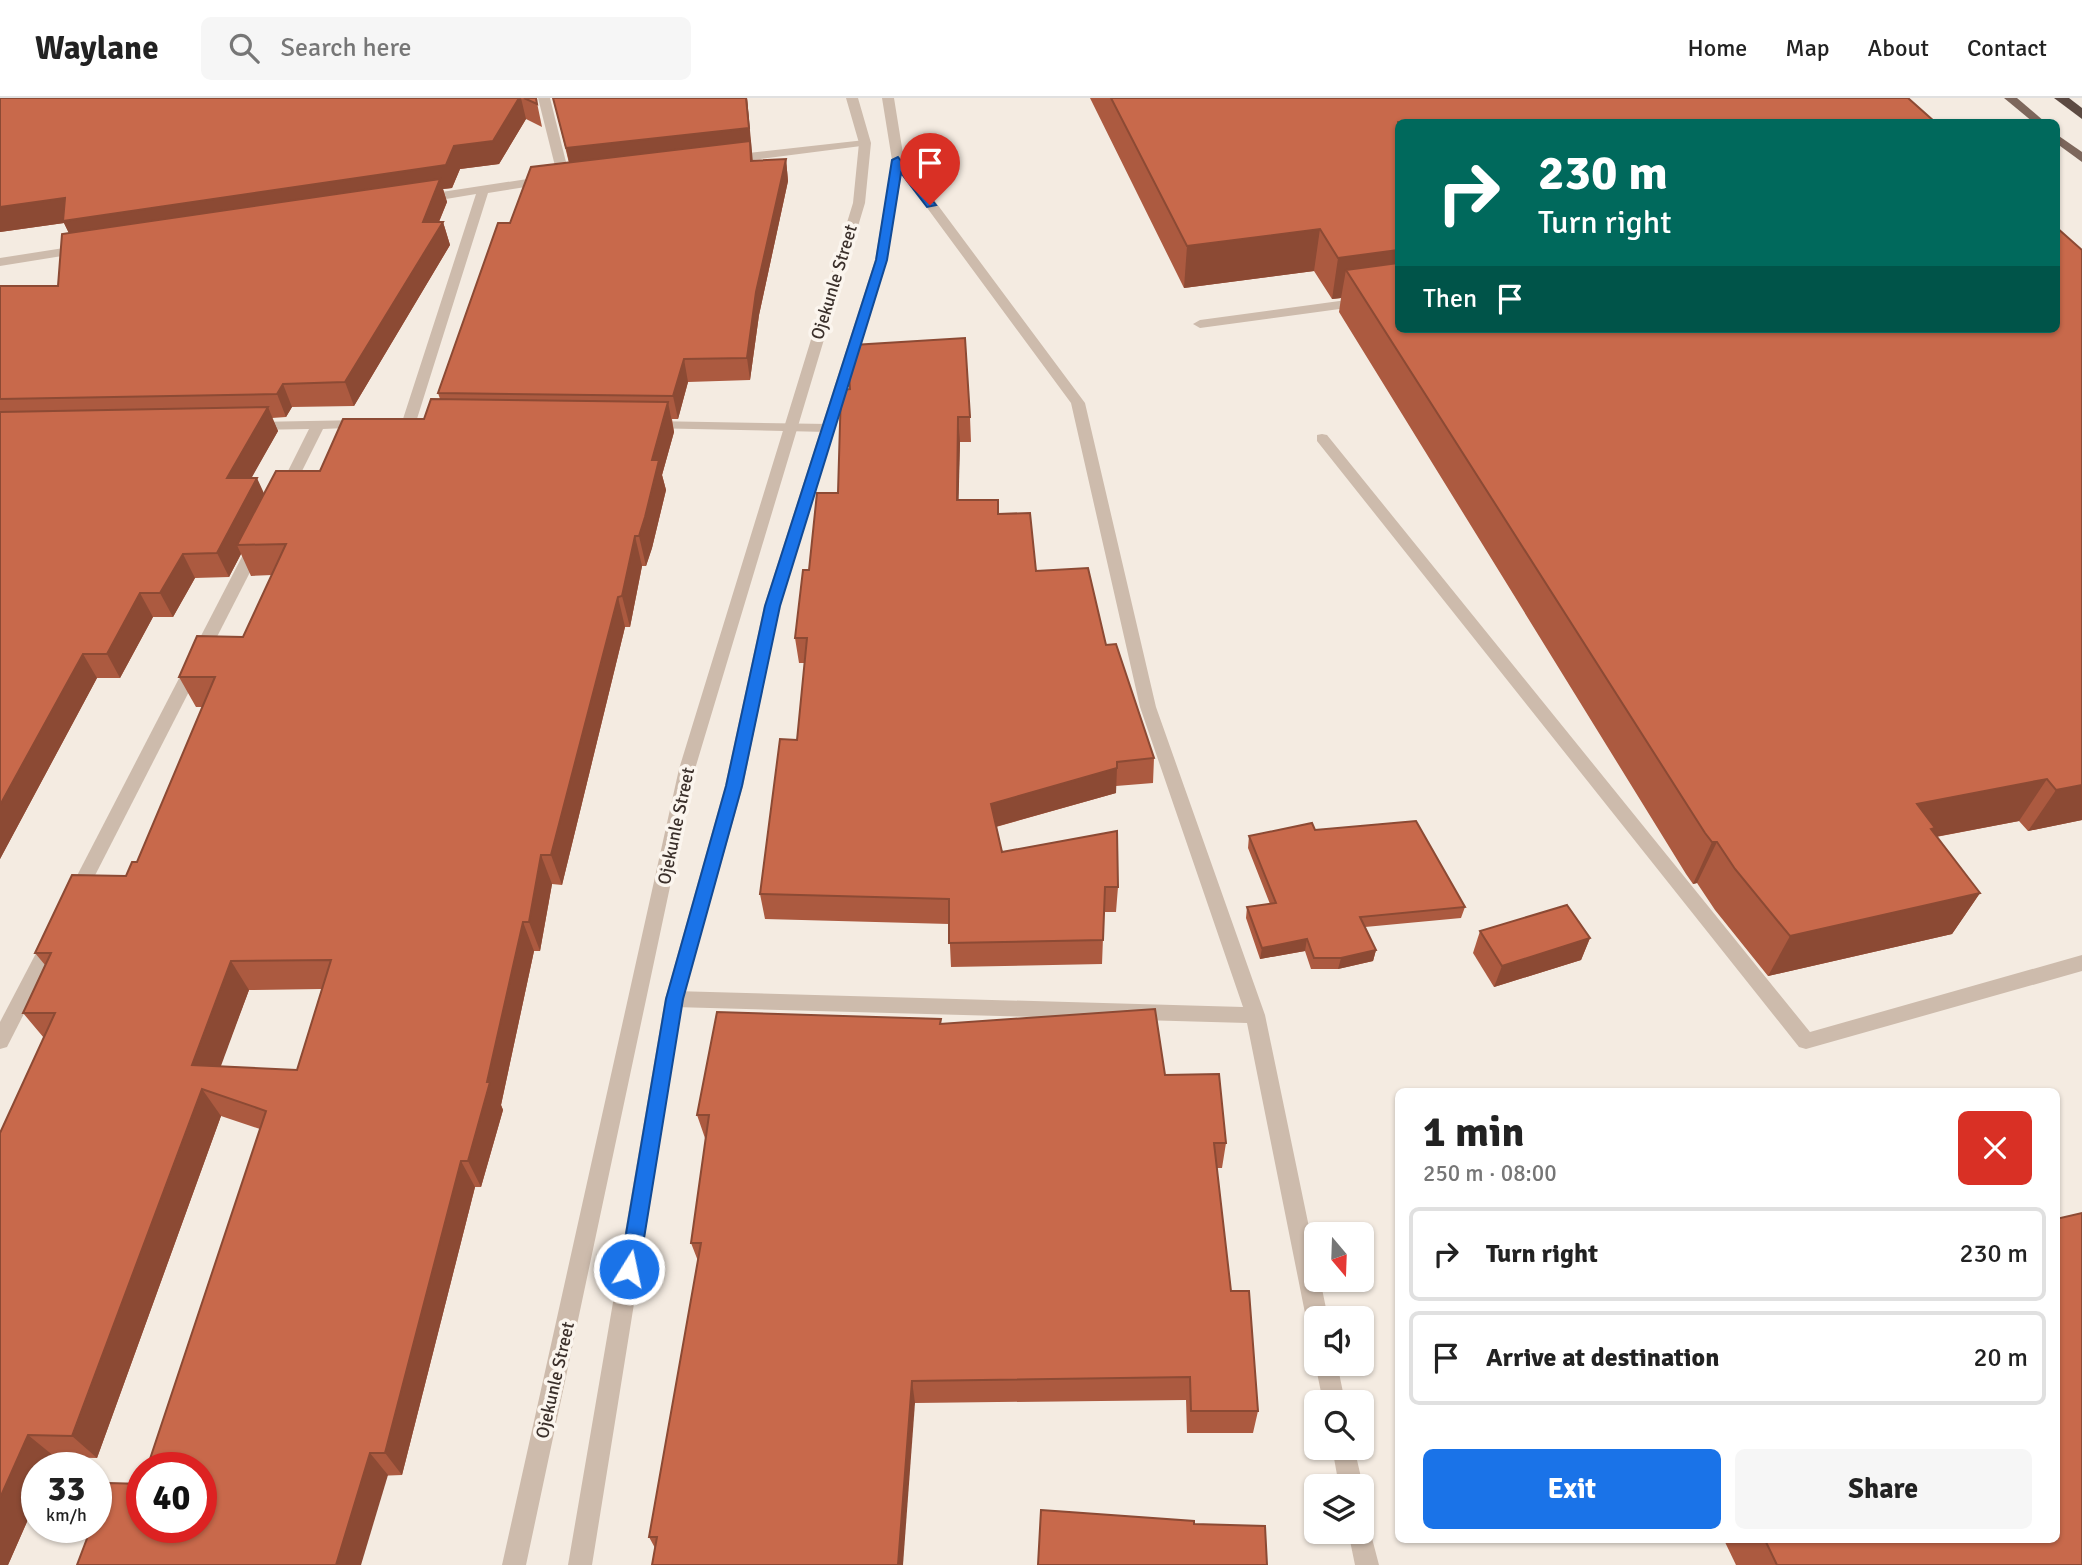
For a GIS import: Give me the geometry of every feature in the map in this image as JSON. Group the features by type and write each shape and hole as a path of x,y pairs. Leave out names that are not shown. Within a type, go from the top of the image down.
{"highway":[{"path":"2061,98 2082,115"}],"main road":[{"path":"2010,98 2035,119"},
{"path":"2060,140 2082,158"}],"street":[{"path":"544,98 564,178"},
{"name":"Ojekunle Street","path":"514,1565 687,769 859,203 865,143 852,98"},
{"name":"Ojekunle Street","path":"580,1565 674,999 734,786 772,606 881,260 898,160 888,98"},
{"path":"715,160 865,143"},
{"path":"898,160 1078,403 1148,707 1255,1014 1315,1306"},
{"path":"414,200 592,174"},
{"path":"235,426 403,422 483,190"},
{"path":"0,262 97,247"},
{"path":"1200,324 1395,297"},
{"path":"70,906 318,425"},
{"path":"640,425 828,428"},
{"path":"1322,438 1806,1041 2082,963"},
{"path":"0,1041 57,930"},
{"path":"674,999 1255,1014"},
{"path":"1363,1544 1367,1565"}],"building":[{"path":"0,98 519,98 493,141 454,146 446,165 63,221 65,198 0,207"},
{"path":"524,98 536,98 537,104"},
{"path":"553,98 746,98 749,128 566,148"},
{"path":"1111,98 1908,98 1932,119 1395,119 1395,250 1338,258 1320,229 1187,246"},
{"path":"750,141 751,161 786,159 756,292 747,358 684,359 673,396 438,393 498,223 510,223 531,167"},
{"path":"440,179 423,222 443,222 345,382 283,384 277,394 0,399 0,286 58,286 62,234"},
{"path":"2060,231 2082,250 2082,785 2056,790 2047,779 1917,804 1935,828 1931,829 1980,893 1790,936 1735,869 1717,842 1712,842 1705,833 1346,270 1395,263 1395,333 2060,333"},
{"path":"965,338 970,417 958,417 957,500 998,500 998,514 1030,513 1036,571 1088,568 1106,645 1116,644 1154,758 1117,762 1117,768 991,804 1002,852 1117,831 1118,887 1105,887 1103,940 949,943 949,899 760,894 780,739 797,740 807,638 795,638 803,570 809,570 817,493 838,493 841,390 850,389 848,361 853,345"},
{"path":"431,399 668,402 652,460 659,460 645,517 639,536 635,536 622,596 618,597 551,855 541,855 529,922 523,922 487,1082 490,1082 468,1161 461,1161 385,1453 370,1453 336,1565 77,1565 85,1543 112,1543 112,1483 126,1484 126,1543 217,1543 217,1452 152,1452 266,1111 202,1089 72,1436 28,1435 0,1498 0,1133 55,1013 23,1013 51,953 35,953 72,875 126,876 132,862 137,862 215,677 179,677 197,636 243,637 286,544 237,545 276,471 320,471 343,419 424,419","holes":["331,960 297,1070 192,1065 231,961"]},
{"path":"268,407 227,478 257,478 217,553 183,554 160,593 140,593 107,654 83,654 0,805 0,412"},
{"path":"1416,821 1465,907 1360,917 1376,950 1341,958 1314,958 1307,939 1262,948 1247,907 1276,903 1249,836 1312,823 1315,830"},
{"path":"1567,905 1590,938 1502,966 1480,931"},
{"path":"1155,1009 1165,1075 1219,1074 1226,1143 1214,1143 1231,1291 1249,1291 1258,1411 1191,1411 1190,1377 912,1381 898,1565 652,1565 657,1537 649,1537 701,1243 691,1243 709,1115 697,1115 717,1012 941,1019 940,1024"},
{"path":"2082,1213 2082,1565 1777,1565 1766,1543 2060,1543 2060,1218"},
{"path":"1041,1510 1194,1521 1194,1524 1265,1526 1267,1565 1038,1565"}],"route":[{"path":"629,1269 674,999 734,786 772,606 881,260 898,160 930,205"}]}
